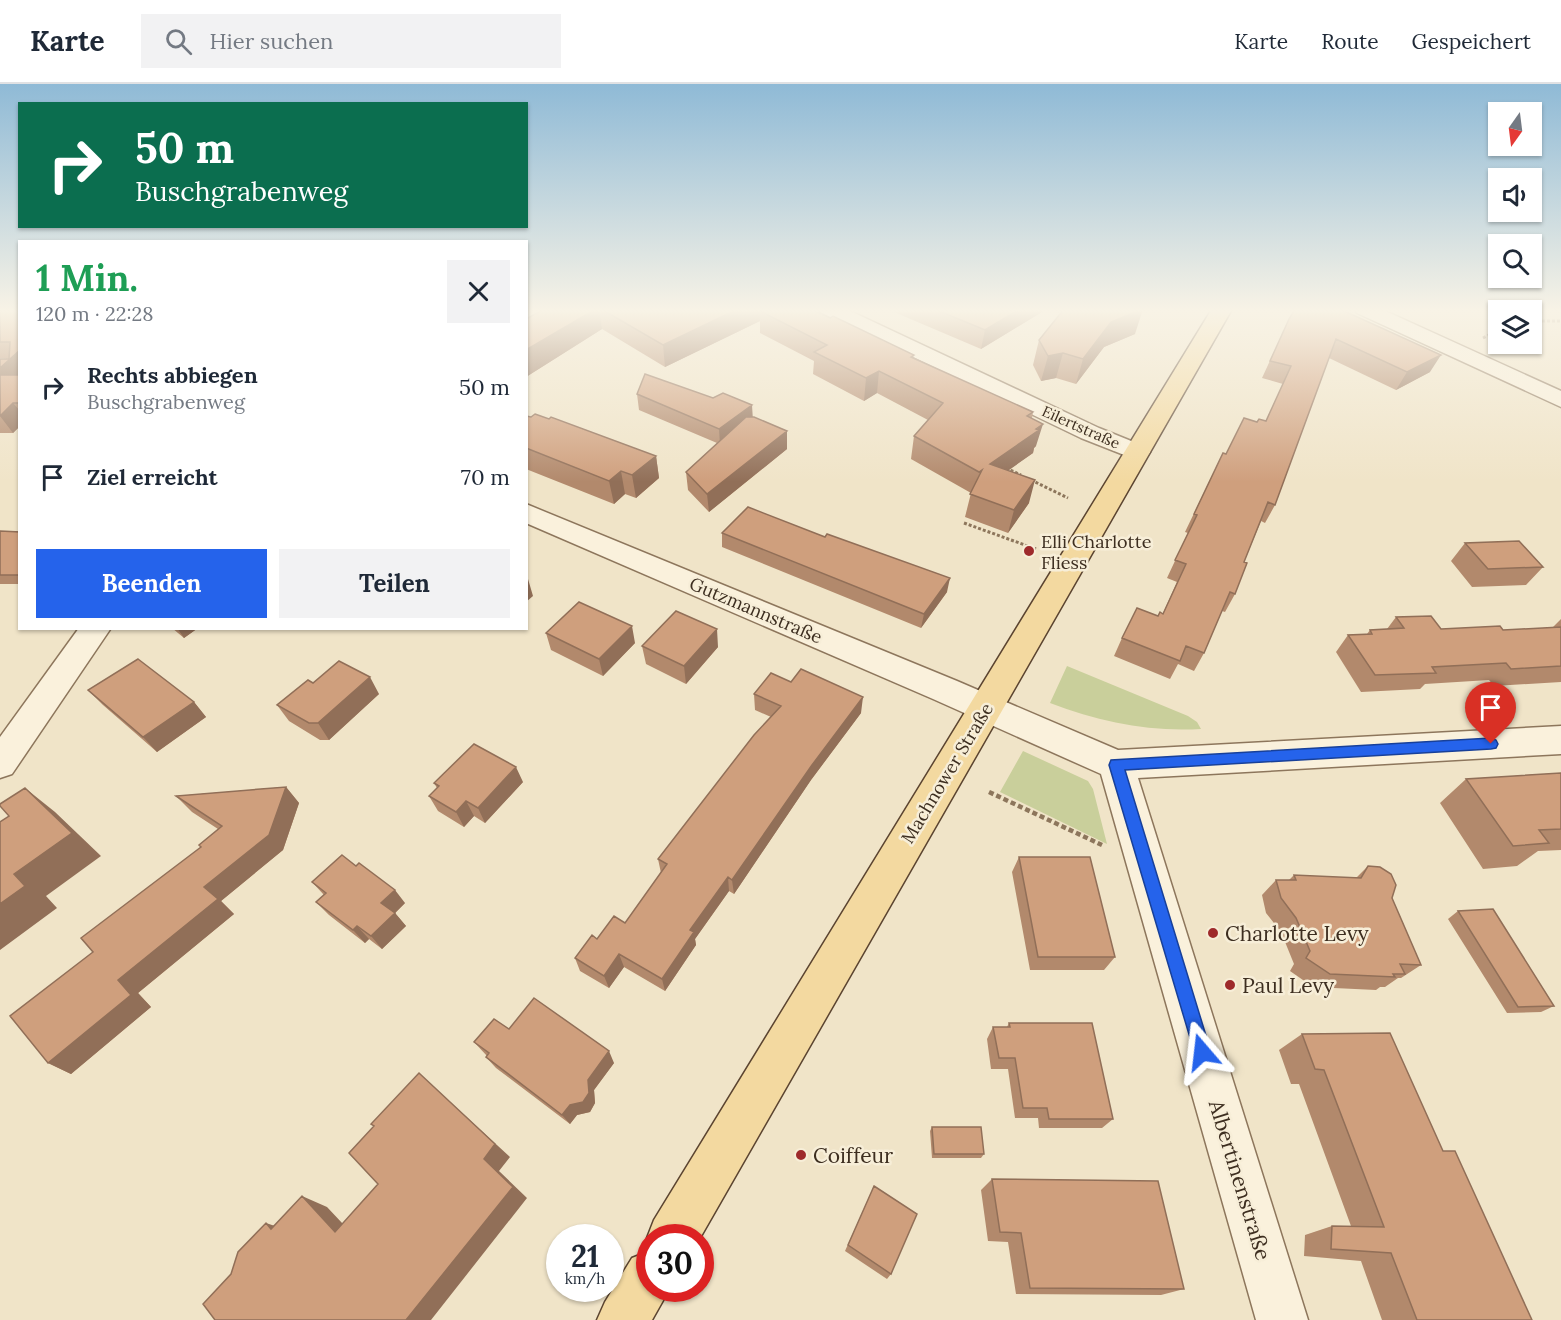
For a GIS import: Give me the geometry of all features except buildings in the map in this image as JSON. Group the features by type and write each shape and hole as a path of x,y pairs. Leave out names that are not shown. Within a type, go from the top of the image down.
{"main road":[{"name":"Machnower Straße","path":"680,1224 1188,367"},
{"path":"623,1320 636,1299"}],"street":[{"name":"Eilertstraße","path":"950,367 1090,433 1137,452"},
{"path":"1489,367 1561,400"},
{"name":"Gutzmannstraße","path":"528,514 1116,765"},
{"path":"0,764 95,630"},
{"path":"1116,765 1561,740"},
{"name":"Albertinenstraße","path":"1116,765 1282,1320"}],"path":[{"path":"996,463 1068,498"},
{"path":"964,523 1036,549"},
{"path":"989,792 1105,846"}],"green space":[{"path":"1067,666 1188,716 1197,722 1201,729 1162,729 1124,724 1087,716 1050,703"},
{"path":"1023,751 1088,781 1093,789 1107,844 1000,792"}],"place":[{"name":"Elli Charlotte Fliess","path":"1029,551"},
{"name":"Charlotte Levy","path":"1213,933"},
{"name":"Paul Levy","path":"1230,985"},
{"name":"Coiffeur","path":"801,1155"}],"route":[{"path":"1202,1052 1116,765 1491,744"}]}
